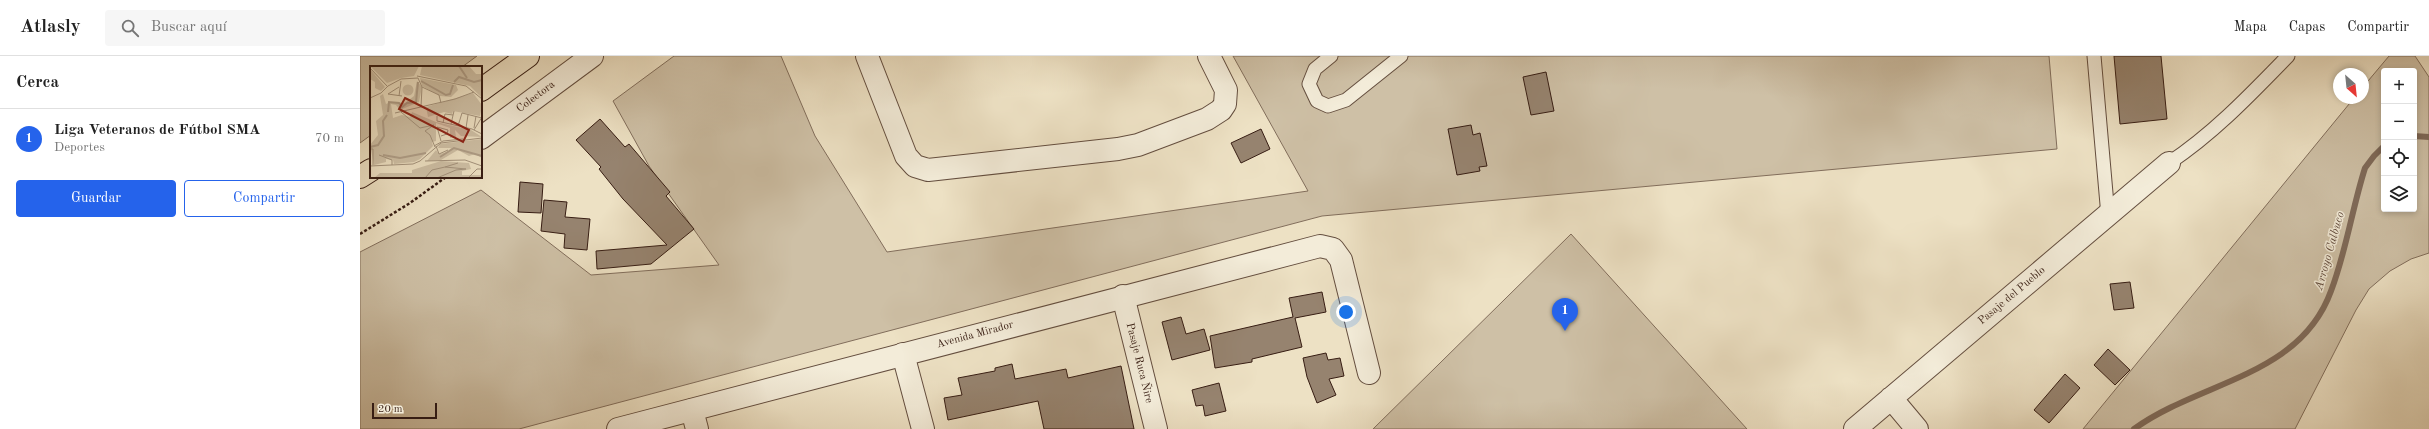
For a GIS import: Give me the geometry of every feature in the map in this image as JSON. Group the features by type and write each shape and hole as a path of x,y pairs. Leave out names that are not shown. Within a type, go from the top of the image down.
{"main road":[{"path":"482,89 528,56"},
{"path":"360,177 370,171"}],"street":[{"name":"Colectora","path":"482,137 592,56"},
{"path":"866,56 906,156 915,166 928,170 1118,149 1138,145 1207,119 1221,110 1227,98 1224,84 1209,56"},
{"name":"Pasaje del Pueblo","path":"1855,429 2169,163"},
{"name":"Avenida Mirador","path":"618,429 694,419 903,354 1313,246 1327,246 1332,249 1343,267 1370,373"},
{"name":"Pasaje Ruca Ñire","path":"1123,296 1156,429"},
{"path":"903,354 923,429"},
{"path":"1892,398 1917,429"}],"lane":[{"path":"1331,56 1315,69 1309,84 1317,100 1328,106 1346,100 1401,56"},
{"path":"2094,56 2108,216"},
{"path":"2169,163 2197,144 2226,120 2288,56"}],"path":[{"path":"360,234 445,178"}],"shaded area":[{"path":"360,56 477,56 463,66 370,66 370,136 360,143"},
{"path":"674,56 781,56 815,136 887,252 1308,191 1233,56 2049,56 2057,149 1322,216 519,429 360,429 360,252 481,190 591,275 719,265 649,166 613,101"},
{"path":"2389,56 2415,56 2429,77 2429,253 2411,259 2390,271 2369,289 2356,310 2295,429 2083,429 2349,104 2369,104 2369,80"},
{"path":"1571,234 1747,429 1373,429"}],"building":[{"path":"2114,56 2161,56 2167,119 2120,124"},
{"path":"1546,72 1554,111 1531,115 1523,77"},
{"path":"600,119 625,147 629,144 670,192 666,196 694,229 651,264 597,269 596,251 667,245 623,199 599,169 601,167 576,140"},
{"path":"1471,125 1473,135 1480,133 1487,166 1479,167 1480,171 1457,175 1448,129"},
{"path":"1261,129 1270,149 1241,163 1231,143"},
{"path":"520,182 543,184 541,213 518,212"},
{"path":"544,200 567,202 565,217 590,219 587,250 564,248 565,234 541,231"},
{"path":"2130,282 2134,308 2114,310 2110,284"},
{"path":"1322,292 1326,312 1295,318 1302,347 1252,359 1252,362 1215,368 1210,336 1293,317 1289,298"},
{"path":"1181,317 1186,334 1204,329 1210,350 1172,360 1162,322"},
{"path":"2108,349 2130,370 2115,385 2094,365"},
{"path":"1326,353 1328,360 1340,358 1344,376 1329,379 1336,395 1317,403 1307,377 1303,358"},
{"path":"1012,364 1015,379 1066,369 1068,378 1121,366 1134,429 1044,429 1038,401 948,420 944,398 962,395 958,378 995,371 995,368"},
{"path":"2065,374 2080,388 2049,423 2034,410"},
{"path":"1219,383 1226,411 1205,416 1203,405 1196,406 1192,390"}],"waterway":[{"name":"Arroyo Calbuco","path":"2417,136 2429,137"},
{"name":"Arroyo Calbuco","path":"2134,429 2160,413 2246,374 2272,360 2296,342 2316,320 2331,291 2336,276 2365,168 2381,149"}],"place":[{"name":"Liga Veteranos de Fútbol SMA","path":"1565,331"}]}
